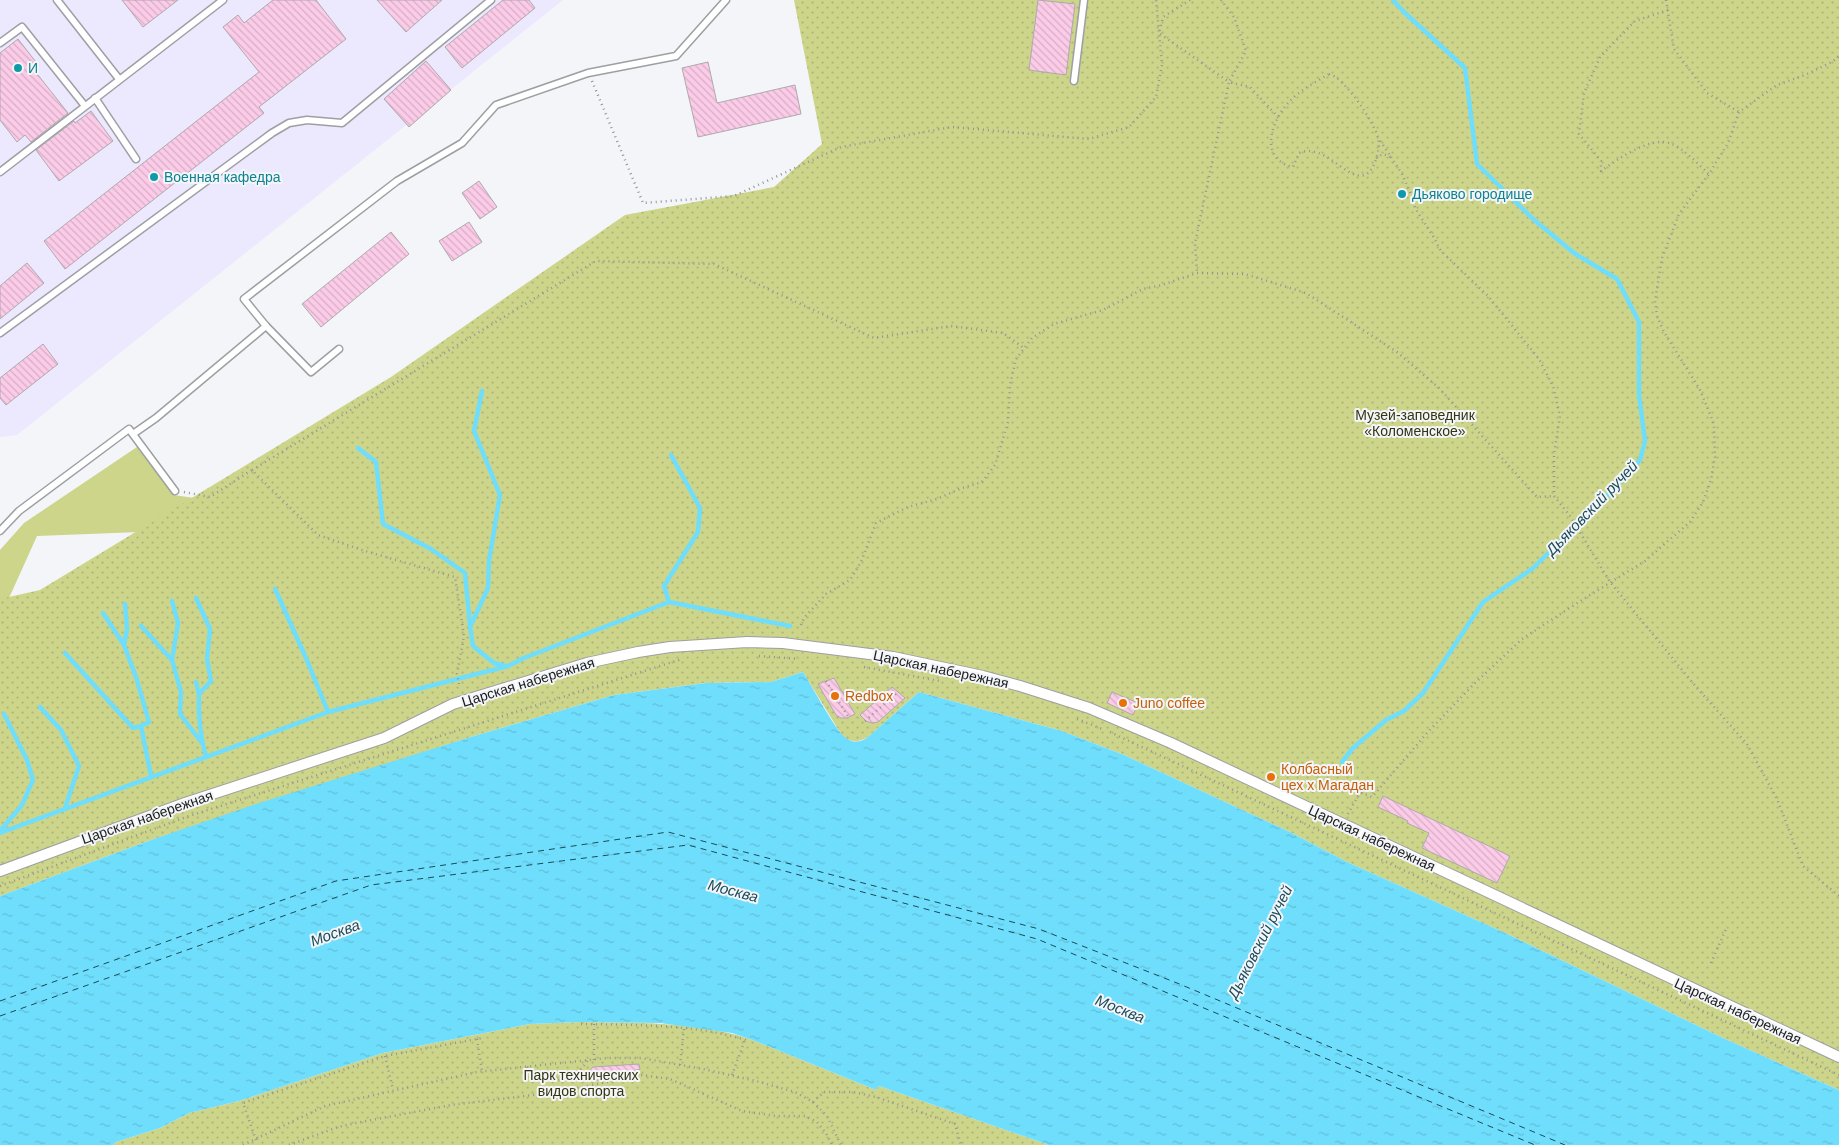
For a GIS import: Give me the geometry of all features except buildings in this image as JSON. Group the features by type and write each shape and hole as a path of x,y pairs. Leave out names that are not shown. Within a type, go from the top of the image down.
{"street":[{"name":"Царская набережная","path":"0,870 185,804 384,738 454,704 587,663 670,647 747,642 804,645 876,655 965,672 1062,698 1129,724 1839,1057"}],"lane":[{"path":"57,0 119,79"},
{"path":"0,172 223,0"},
{"path":"0,333 272,133 289,123 307,120 342,124 492,0"},
{"path":"339,349 311,372 266,326 244,299 397,181 462,143 496,105 588,73 676,56 726,0"},
{"path":"1074,81 1084,0"},
{"path":"0,43 22,27 85,106"},
{"path":"95,98 136,159"},
{"path":"133,434 156,418 266,326"},
{"path":"0,532 19,511 129,429 174,490"}],"path":[{"path":"588,73 643,203 734,196 841,147 952,127 1089,139 1129,127 1156,97 1162,65 1156,0"},
{"path":"1159,33 1163,17 1190,0"},
{"path":"1197,273 1196,242 1229,82 1246,51 1234,17 1221,0"},
{"path":"1666,0 1674,49 1707,93 1739,112"},
{"path":"1668,10 1635,21 1600,57 1584,93 1579,134 1601,161 1601,170 1626,153 1656,142 1672,144 1709,174"},
{"path":"1159,33 1229,82 1250,87 1278,117"},
{"path":"1343,824 1359,794 1362,793 1372,798 1427,732 1522,639 1645,561 1690,522 1703,502 1711,480 1715,457 1714,424 1700,390 1664,332 1657,316 1655,301 1662,258 1679,214 1709,174 1728,143 1739,112 1777,85 1805,76 1832,62 1839,56"},
{"path":"1378,138 1374,165 1368,174 1361,176 1351,172 1316,150 1306,150 1299,153 1293,167 1284,165 1274,157 1271,147 1272,134 1278,117 1290,100 1329,74 1333,75 1358,101 1378,138 1402,174 1413,199 1414,208 1433,236 1440,251 1488,296 1539,359 1553,386 1560,416 1554,454 1554,496 1570,516 1610,582 1697,688 1747,744 1777,800 1803,866 1839,896"},
{"path":"1376,158 1383,154 1391,157"},
{"path":"174,490 210,497 596,261 714,264 874,338 951,326 1004,333 1024,348"},
{"path":"801,625 804,618 826,594 850,580 861,562 876,523 908,507 937,499 982,482 995,465 1003,441 1008,422 1010,385 1016,359 1032,338 1054,324 1103,310 1142,289 1162,285 1197,273 1245,274 1306,293 1396,352 1439,388 1537,497 1554,496"},
{"path":"252,470 318,535 365,551 455,577 464,636 457,674 459,684"},
{"path":"757,656 804,659"},
{"path":"0,886 189,816 684,659"},
{"path":"859,666 942,681"},
{"path":"826,681 848,718"},
{"path":"865,720 898,692"},
{"path":"1075,718 1157,753 1839,1075"},
{"path":"1711,963 1726,930"},
{"path":"581,1024 660,1026 731,1035 749,1041"},
{"path":"594,1024 594,1060"},
{"path":"680,1065 684,1029"},
{"path":"256,1140 242,1103 385,1056 482,1038"},
{"path":"477,1039 482,1071"},
{"path":"732,1076 745,1040"},
{"path":"385,1056 393,1090"},
{"path":"243,1145 300,1116 325,1106 393,1090 482,1071 588,1060 641,1058 732,1076 795,1092 813,1102 827,1116 841,1145"},
{"path":"527,1066 540,1077 552,1080 574,1076 588,1060"},
{"path":"290,1145 356,1123 461,1103 558,1092 642,1075 670,1079 742,1110 776,1116 805,1116 818,1122 832,1145"},
{"path":"813,1102 824,1092 853,1092 898,1104 954,1124 961,1145"}],"shaded area":[{"path":"0,0 563,0 17,435 0,437"}],"green space":[{"name":"Музей-заповедник «Коломенское»","path":"794,0 1839,0 1839,1090 1723,1038 1503,932 1347,862 1290,832 1124,755 1062,731 919,692 868,737 857,741 850,740 841,734 803,672 771,682 706,683 614,695 474,736 151,840 0,896 0,599 40,590 391,377 625,215 774,187 822,144"},
{"path":"137,447 174,495 194,498 140,532 37,536 0,618 0,550 24,523"},
{"name":"Парк технических видов спорта","path":"581,1022 666,1024 730,1033 750,1039 876,1090 879,1086 1049,1145 113,1145 116,1142 160,1128 189,1113 239,1101 383,1053 530,1024"}],"water":[{"name":"Москва","path":"803,672 836,727 846,738 854,742 868,737 919,692 1062,731 1124,755 1290,832 1347,862 1503,932 1723,1038 1839,1090 1839,1145 1049,1145 879,1086 876,1090 732,1033 660,1023 581,1022 530,1024 383,1053 239,1101 189,1113 160,1128 116,1142 113,1145 0,1145 0,896 151,840 259,803 474,736 614,695 706,683 771,682"}],"waterway":[{"name":"Дьяковский ручей","path":"1342,762 1353,748 1386,720 1404,711 1423,693 1483,602 1532,569 1614,489 1640,460 1645,441 1639,395 1639,322 1617,279 1574,253 1533,219 1477,164 1465,68 1393,0"},
{"path":"482,391 474,431 500,495 489,561 488,588 470,627 473,646 494,663 506,666"},
{"path":"358,448 376,462 383,524 431,549 465,573 470,626"},
{"path":"669,602 664,586 698,532 700,508 671,455"},
{"path":"275,589 328,712"},
{"path":"196,598 210,629 207,659 211,681 199,694 200,726 206,757"},
{"path":"172,601 178,623 172,660 181,692 180,714 202,743"},
{"path":"0,833 328,712 508,666 524,658 669,602 790,626"},
{"path":"125,604 127,629 124,645 136,677 149,722 141,726 151,776"},
{"path":"103,613 124,645"},
{"path":"141,626 172,660"},
{"path":"65,653 133,728 141,726"},
{"path":"196,682 199,694"},
{"path":"40,707 61,730 79,766 65,808"},
{"path":"0,831 22,805 33,780 27,760 4,714"}],"ferry route":[{"path":"0,1001 336,881 668,832 1039,929 1177,983 1565,1145"},
{"path":"0,1016 371,885 688,845 1037,939 1535,1145"}],"place":[{"name":"И","path":"18,68"},
{"name":"Военная кафедра","path":"154,177"},
{"name":"Дьяково городище","path":"1402,194"},
{"name":"Redbox","path":"835,696"},
{"name":"Juno coffee","path":"1123,703"},
{"name":"Колбасный цех x Магадан","path":"1271,777"}]}
